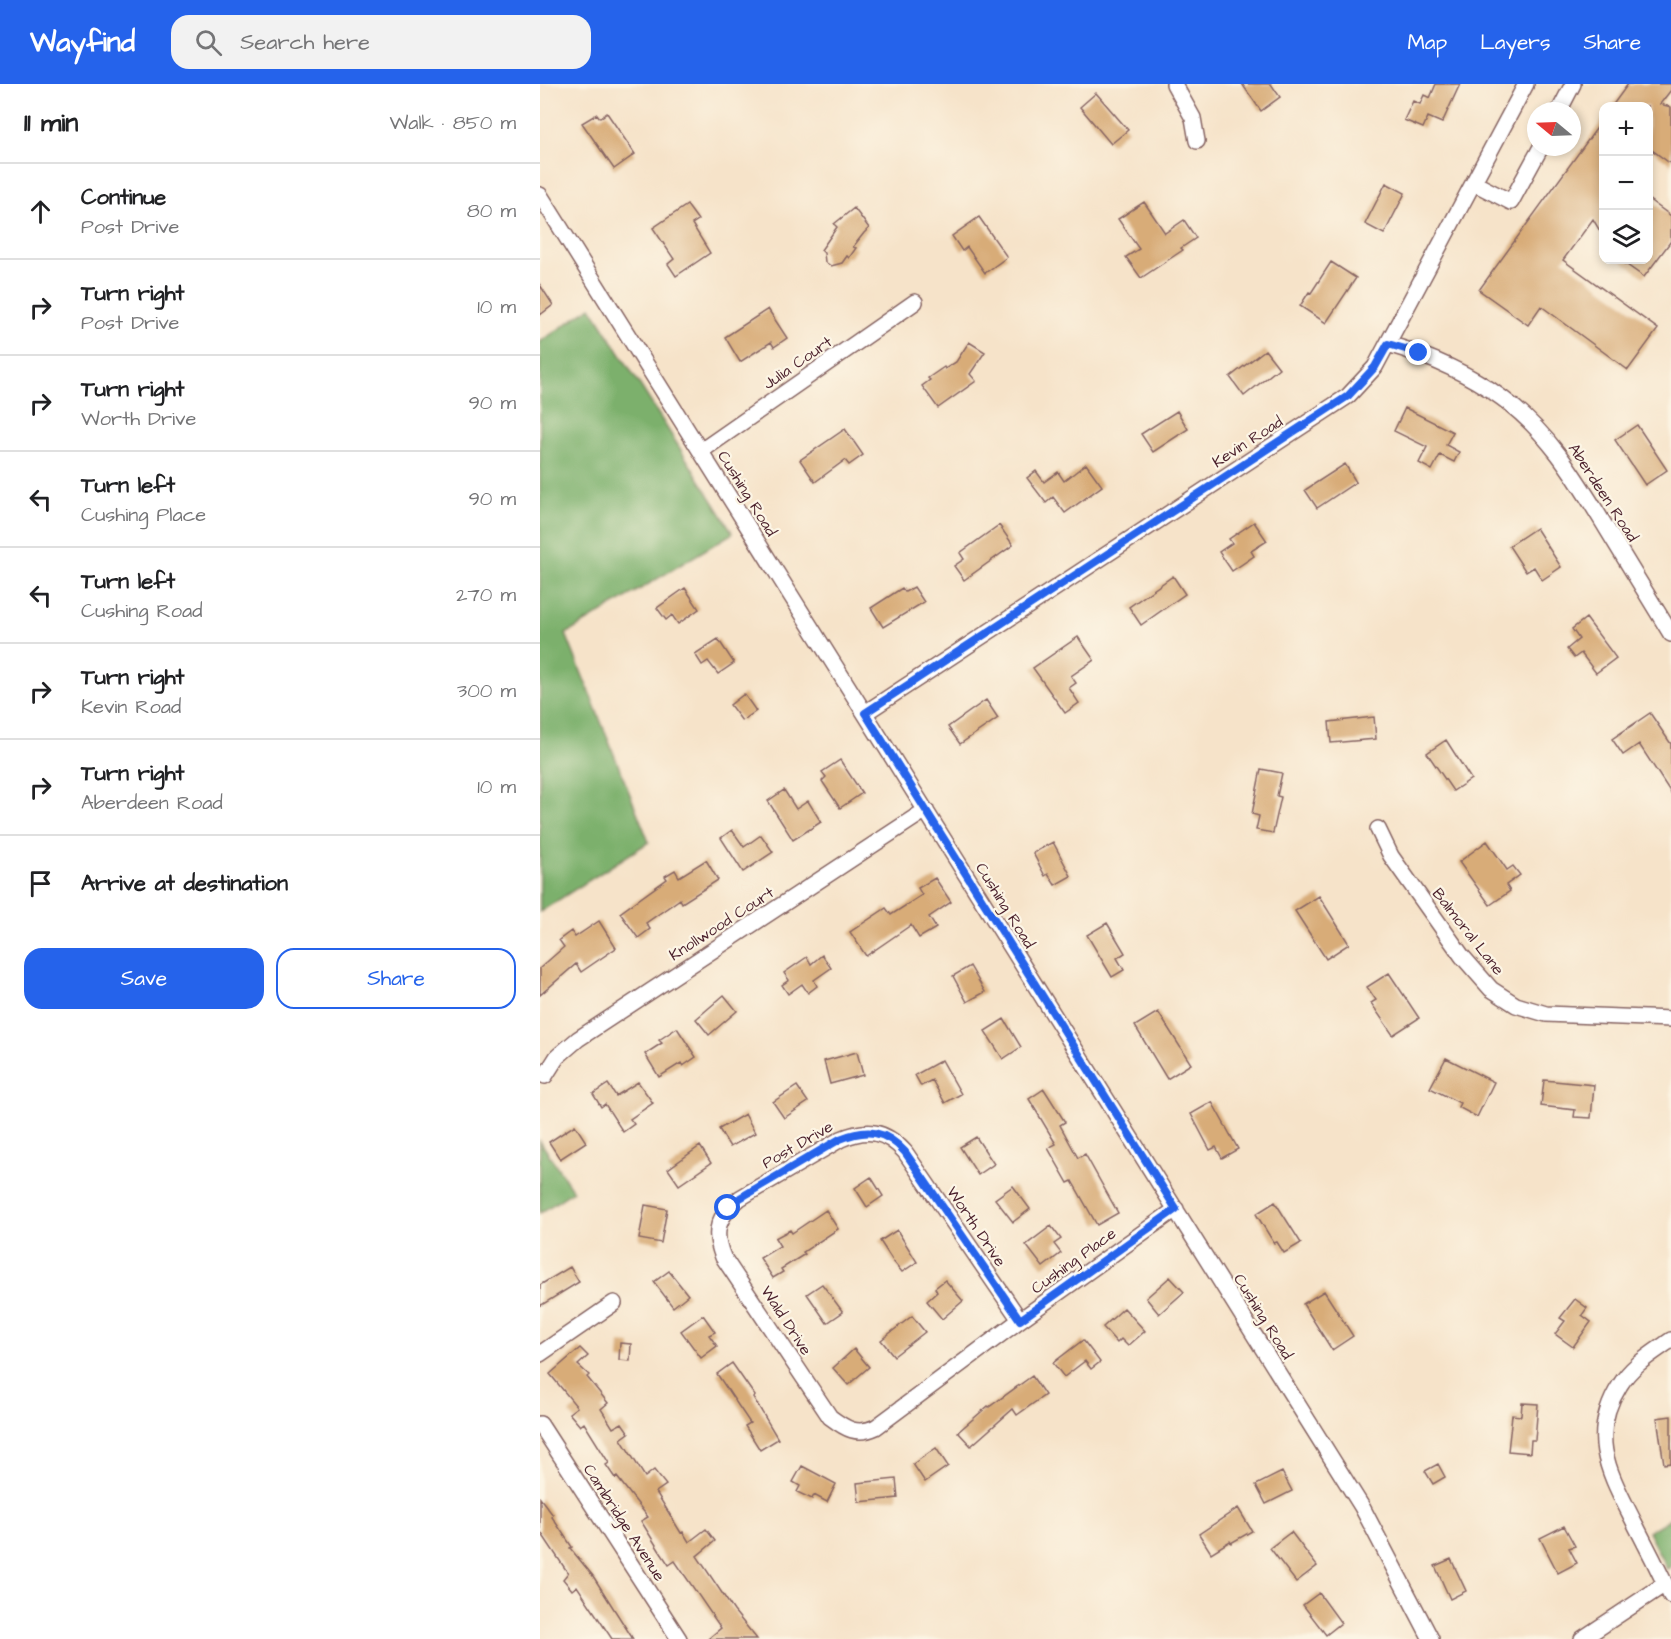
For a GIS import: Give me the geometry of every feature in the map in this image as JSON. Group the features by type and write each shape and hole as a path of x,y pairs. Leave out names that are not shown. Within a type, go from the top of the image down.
{"street":[{"path":"1174,84 1193,118 1197,141"},
{"name":"Kevin Road","path":"865,713 1348,396 1375,367 1526,84"},
{"path":"1564,102 1573,84"},
{"path":"1474,183 1511,202 1536,156"},
{"name":"Cushing Road","path":"540,195 1362,1507 1431,1639"},
{"name":"Julia Court","path":"701,451 915,302"},
{"name":"Aberdeen Road","path":"1388,344 1419,353 1477,380 1528,420 1570,469 1671,634"},
{"name":"Knollwood Court","path":"545,1076 557,1057 578,1039 926,810"},
{"name":"Balmoral Lane","path":"1378,829 1391,856 1462,956 1491,989 1508,1000 1516,1005 1546,1014 1671,1018"},
{"name":"Post Drive","path":"740,1198 840,1139 856,1133 881,1134 905,1152"},
{"name":"Worth Drive","path":"905,1152 1020,1320"},
{"name":"Wald Drive","path":"740,1198 728,1208 717,1232 718,1245 723,1257 830,1417 849,1430 860,1432 876,1427"},
{"name":"Cushing Place","path":"876,1427 1020,1320 1176,1209"},
{"path":"540,1354 614,1304"},
{"path":"1582,1639 1668,1590 1610,1472 1604,1442 1607,1412 1620,1384 1633,1368 1671,1340"},
{"name":"Cambridge Avenue","path":"540,1424 679,1639"}],"green space":[{"path":"591,307 733,533 566,634 649,842 540,912 540,342"},
{"path":"540,1141 573,1191 540,1213"},
{"path":"1671,1518 1671,1566 1667,1569 1648,1532"}],"building":[{"path":"1242,84 1271,84 1280,97 1261,111"},
{"path":"1436,84 1460,84 1442,123 1428,117 1423,128 1404,120 1413,101 1420,104 1424,95 1430,98"},
{"path":"1628,84 1671,84 1671,90 1660,104 1671,107 1671,164 1653,151 1653,102 1615,102"},
{"path":"1096,93 1128,130 1111,144 1080,107"},
{"path":"607,113 635,154 614,169 582,123 597,114 600,118"},
{"path":"1599,125 1599,229 1593,219 1563,260 1658,329 1628,370 1541,306 1528,325 1479,290 1576,156 1581,156 1581,150"},
{"path":"1386,183 1405,193 1384,234 1365,224"},
{"path":"1144,202 1165,233 1184,220 1196,238 1181,248 1183,250 1141,278 1126,257 1139,249 1118,219"},
{"path":"1653,203 1671,216 1671,241 1644,277 1626,264 1653,264"},
{"path":"687,205 698,220 692,224 710,253 676,276 668,264 674,259 653,228"},
{"path":"854,208 869,228 853,247 856,248 849,258 847,256 842,263 831,266 825,262 824,253 821,250 837,227 834,224"},
{"path":"979,217 1007,257 985,273 967,247 962,251 952,236"},
{"path":"1331,262 1356,278 1326,323 1300,306"},
{"path":"540,285 553,305 540,315"},
{"path":"768,309 787,338 774,347 771,342 740,362 725,337"},
{"path":"969,342 985,352 970,374 976,381 938,408 922,386 930,380 928,378 956,362"},
{"path":"1265,350 1279,368 1244,396 1230,377"},
{"path":"1405,408 1453,432 1446,445 1459,452 1454,462 1440,455 1432,470 1419,463 1427,447 1394,431"},
{"path":"1177,411 1188,429 1153,452 1141,434"},
{"path":"1637,425 1667,470 1645,485 1615,440"},
{"path":"845,429 863,455 849,465 845,460 815,482 800,460"},
{"path":"1086,464 1102,486 1065,513 1053,497 1046,503 1027,478 1036,471 1044,482 1058,472 1064,481"},
{"path":"1345,464 1356,482 1317,508 1305,490"},
{"path":"1254,522 1267,541 1251,551 1254,556 1232,571 1219,552 1232,543 1229,539"},
{"path":"999,525 1013,545 964,580 954,566 964,559 960,553"},
{"path":"1536,528 1561,567 1542,580 1534,567 1526,572 1509,546"},
{"path":"1173,576 1185,594 1141,625 1129,607"},
{"path":"914,587 924,602 883,627 871,608 902,588 905,592"},
{"path":"685,588 699,609 678,624 672,615 666,620 657,608"},
{"path":"1586,618 1616,658 1596,673 1581,653 1574,658 1567,649 1579,639 1572,629"},
{"path":"1078,637 1094,660 1071,676 1076,683 1069,688 1079,703 1065,713 1033,668"},
{"path":"718,639 734,663 718,674 708,661 702,665 695,654"},
{"path":"744,694 756,711 742,721 730,705"},
{"path":"986,700 998,718 960,744 948,727"},
{"path":"1650,713 1671,744 1671,793 1639,744 1623,755 1612,739"},
{"path":"1374,717 1376,739 1331,743 1329,722"},
{"path":"1446,740 1471,779 1453,791 1427,753"},
{"path":"840,760 862,793 840,808 822,781 826,777 822,772"},
{"path":"1261,769 1282,773 1277,796 1281,797 1273,833 1256,830 1259,816 1252,814"},
{"path":"784,790 796,809 808,801 821,822 793,840 768,801"},
{"path":"732,830 744,847 761,835 773,852 743,872 721,838"},
{"path":"1487,841 1507,870 1513,866 1520,875 1506,885 1510,891 1490,905 1459,862"},
{"path":"1053,842 1071,876 1055,885 1048,874 1045,876 1033,853"},
{"path":"706,860 718,880 682,903 680,899 646,923 650,929 638,938 620,913 667,879 665,876 675,870 679,877"},
{"path":"935,878 951,902 929,917 936,928 919,938 911,925 866,956 850,932 886,908 891,915 922,895 918,888"},
{"path":"1319,896 1349,944 1326,959 1295,911"},
{"path":"599,921 616,948 581,972 576,964 540,995 540,968 564,947 559,940 571,931 575,937"},
{"path":"1107,923 1125,953 1117,958 1124,970 1112,977 1087,935"},
{"path":"822,955 831,968 814,980 817,986 808,993 802,984 788,994 782,985 789,980 784,973 807,957 811,964"},
{"path":"970,966 985,992 967,1002 953,976"},
{"path":"1389,973 1419,1018 1393,1035 1371,1003 1376,1000 1367,987"},
{"path":"724,995 737,1011 709,1035 696,1019"},
{"path":"1158,1012 1191,1064 1167,1079 1135,1026"},
{"path":"1004,1019 1021,1047 1003,1059 985,1031"},
{"path":"677,1028 696,1057 683,1066 681,1063 659,1077 645,1054 662,1043 659,1040"},
{"path":"857,1052 863,1075 830,1084 824,1061"},
{"path":"1446,1058 1494,1082 1477,1117 1458,1107 1460,1103 1430,1088"},
{"path":"942,1060 961,1094 945,1103 932,1080 921,1086 915,1075"},
{"path":"1544,1080 1594,1085 1591,1118 1574,1117 1575,1110 1541,1106"},
{"path":"638,1082 653,1103 630,1119 634,1124 623,1132 605,1104 601,1107 593,1094 608,1084 616,1096"},
{"path":"797,1086 808,1102 784,1118 773,1102"},
{"path":"1044,1089 1065,1122 1060,1125 1078,1158 1085,1154 1118,1213 1097,1225 1072,1181 1068,1183 1048,1148 1056,1144 1029,1099"},
{"path":"1212,1102 1238,1149 1222,1158 1216,1147 1210,1150 1191,1114"},
{"path":"745,1114 755,1133 730,1147 719,1129"},
{"path":"575,1125 586,1142 560,1159 549,1142"},
{"path":"976,1137 994,1164 978,1175 960,1147"},
{"path":"700,1146 711,1163 679,1185 668,1169"},
{"path":"871,1177 883,1196 867,1207 855,1188"},
{"path":"1013,1186 1030,1209 1013,1222 995,1199"},
{"path":"1275,1202 1301,1243 1284,1253 1277,1242 1274,1243 1256,1214"},
{"path":"645,1205 667,1209 661,1243 639,1239"},
{"path":"826,1210 838,1229 803,1252 805,1254 781,1269 783,1272 773,1278 760,1258 780,1246 775,1238 790,1230 792,1233"},
{"path":"1051,1226 1061,1239 1054,1244 1061,1253 1043,1267 1026,1245"},
{"path":"897,1230 917,1262 902,1272 880,1241"},
{"path":"570,1267 579,1282 540,1306 540,1285"},
{"path":"669,1271 688,1295 673,1307 654,1282"},
{"path":"1170,1277 1184,1292 1159,1314 1146,1298"},
{"path":"945,1280 963,1301 942,1319 927,1301 937,1292 935,1288"},
{"path":"822,1284 843,1312 827,1323 807,1294"},
{"path":"1324,1291 1353,1336 1332,1350 1303,1304"},
{"path":"1575,1299 1587,1308 1582,1315 1591,1322 1573,1347 1555,1334 1565,1321 1560,1318"},
{"path":"1124,1308 1145,1331 1128,1346 1121,1339 1117,1343 1103,1327"},
{"path":"703,1315 715,1332 709,1335 717,1346 701,1358 681,1331"},
{"path":"912,1316 925,1332 894,1356 881,1340"},
{"path":"1083,1340 1100,1362 1091,1369 1085,1361 1064,1377 1053,1363"},
{"path":"620,1343 631,1344 630,1361 619,1360"},
{"path":"580,1348 588,1356 578,1365 589,1375 587,1377 608,1403 601,1409 613,1428 622,1423 629,1433 621,1439 645,1477 654,1470 666,1485 656,1492 681,1533 683,1532 689,1542 706,1529 715,1541 697,1556 734,1611 757,1639 708,1639 721,1628 675,1561 669,1565 641,1521 648,1517 606,1465 609,1463 584,1423 580,1426 569,1413 577,1407 550,1374"},
{"path":"854,1349 869,1367 848,1385 833,1368"},
{"path":"732,1363 755,1396 753,1397 778,1439 760,1450 745,1426 750,1423 717,1374"},
{"path":"1032,1376 1045,1395 1017,1415 1013,1409 971,1446 958,1432 988,1406"},
{"path":"1522,1403 1538,1404 1535,1440 1531,1440 1530,1453 1508,1451 1512,1415 1521,1416"},
{"path":"1671,1416 1671,1463 1664,1464 1657,1418"},
{"path":"936,1448 948,1466 925,1482 913,1464"},
{"path":"1438,1464 1445,1477 1433,1484 1425,1471"},
{"path":"802,1466 836,1484 827,1502 814,1495 812,1499 797,1492 800,1486 793,1482"},
{"path":"1282,1472 1292,1491 1266,1504 1256,1485"},
{"path":"896,1479 898,1498 859,1502 857,1483"},
{"path":"540,1498 553,1515 552,1517 572,1547 570,1548 593,1576 633,1639 612,1639 577,1586 572,1590 563,1579 568,1573 540,1531"},
{"path":"1238,1508 1252,1531 1211,1553 1199,1534"},
{"path":"1564,1526 1575,1546 1569,1548 1577,1563 1558,1573 1540,1538"},
{"path":"1291,1532 1317,1566 1296,1582 1270,1548"},
{"path":"1451,1559 1466,1591 1450,1599 1435,1566"},
{"path":"1319,1593 1341,1623 1326,1635 1303,1605"}],"route":[{"path":"728,1208 740,1198 840,1139 856,1133 881,1134 905,1152 1020,1320 1176,1209 865,713 1348,396 1375,367 1388,344 1419,353"}]}
